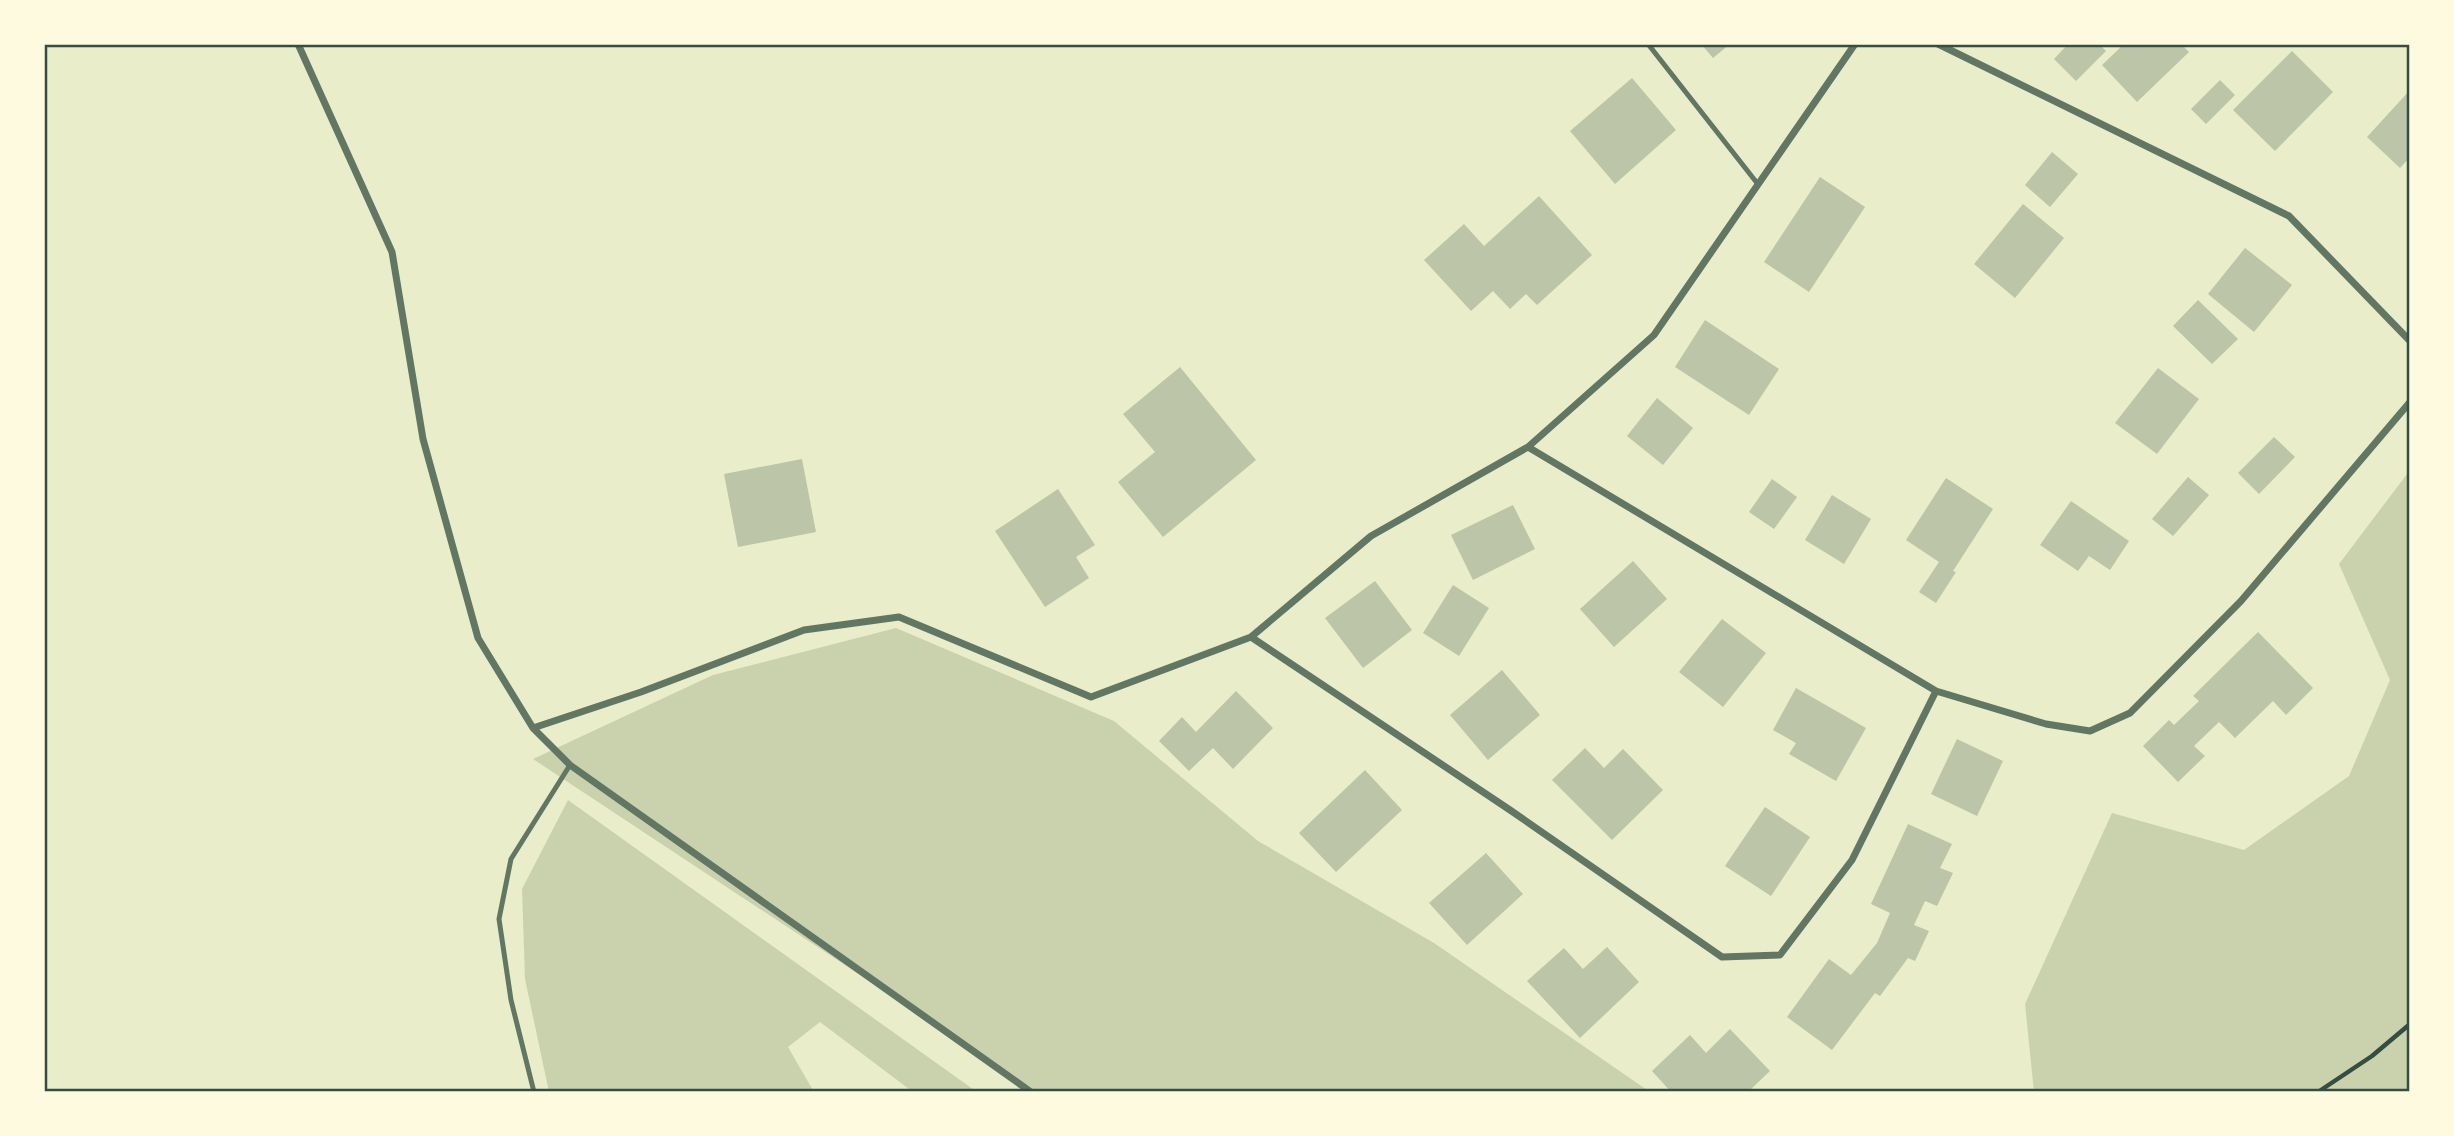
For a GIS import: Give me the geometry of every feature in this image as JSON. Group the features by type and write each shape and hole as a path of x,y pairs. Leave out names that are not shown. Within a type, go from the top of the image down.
{"street":[{"path":"298,44 392,252 423,439 478,638 533,728 570,765 1031,1092"},
{"path":"533,728 641,692 804,629 899,617 1091,697 1251,637 1371,536 1528,447 1654,335 1855,44"},
{"path":"1938,44 2289,216 2410,341"},
{"path":"1528,447 1936,691 2046,724 2090,730 2130,713 2241,601 2410,402"},
{"path":"1251,637 1510,810 1721,957 1780,955 1852,860 1936,691"}],"lane":[{"path":"1648,44 1757,183"},
{"path":"534,1092 511,1000 499,919 511,859 570,765"}],"path":[{"path":"2318,1092 2372,1056 2410,1024"}],"green space":[{"path":"2410,470 2410,1090 2034,1092 2025,1004 2112,813 2244,850 2349,776 2390,680 2339,564"},
{"path":"896,628 1114,721 1258,841 1434,943 1650,1092 1037,1092 533,759 713,675"},
{"path":"568,800 977,1092 913,1092 820,1022 788,1047 814,1092 549,1092 525,979 522,889"}],"building":[{"path":"1701,44 1730,44 1713,58"},
{"path":"2068,44 2099,44 2106,51 2076,81 2054,59"},
{"path":"2124,44 2181,44 2189,52 2137,102 2102,65"},
{"path":"2292,51 2333,92 2275,151 2233,110"},
{"path":"1632,78 1676,130 1615,184 1570,131"},
{"path":"2220,80 2235,95 2206,124 2191,109"},
{"path":"2410,90 2410,157 2400,168 2367,137"},
{"path":"2052,152 2078,174 2050,207 2025,185"},
{"path":"1820,177 1865,207 1809,292 1764,262"},
{"path":"1539,196 1592,255 1537,305 1526,294 1510,309 1493,291 1471,311 1424,260 1464,224 1484,246"},
{"path":"2023,204 2064,238 2015,298 1974,264"},
{"path":"2245,248 2292,285 2254,332 2208,294"},
{"path":"2198,300 2238,339 2212,364 2173,326"},
{"path":"1705,320 1779,369 1749,415 1675,367"},
{"path":"1180,367 1256,460 1163,537 1118,482 1155,452 1123,414"},
{"path":"2158,368 2199,399 2157,454 2115,423"},
{"path":"1657,398 1693,428 1663,465 1627,436"},
{"path":"2274,437 2295,457 2259,494 2238,473"},
{"path":"802,459 816,532 738,547 724,474"},
{"path":"2188,477 2209,495 2173,536 2152,519"},
{"path":"1946,478 1993,509 1936,603 1919,592 1939,562 1906,540"},
{"path":"1772,479 1797,497 1774,529 1749,512"},
{"path":"1058,489 1095,545 1076,557 1089,578 1045,607 995,531"},
{"path":"1832,495 1871,519 1844,564 1805,540"},
{"path":"2071,501 2129,541 2110,570 2089,556 2078,571 2040,545"},
{"path":"1513,505 1535,549 1473,580 1451,535"},
{"path":"1633,561 1667,599 1614,647 1580,609"},
{"path":"1375,581 1412,630 1363,668 1325,618"},
{"path":"1453,585 1489,608 1459,656 1423,633"},
{"path":"1722,619 1766,653 1723,707 1679,672"},
{"path":"2258,632 2313,688 2286,715 2273,701 2235,738 2219,722 2194,746 2205,756 2178,782 2143,746 2169,720 2174,725 2199,701 2193,696"},
{"path":"1502,670 1540,715 1488,760 1450,715"},
{"path":"1796,688 1866,728 1836,781 1789,754 1796,743 1773,730"},
{"path":"1236,691 1273,728 1233,769 1213,748 1189,771 1159,741 1182,717 1196,732"},
{"path":"1957,739 2003,761 1977,816 1931,794"},
{"path":"1585,748 1604,768 1623,749 1663,790 1612,840 1552,780"},
{"path":"1365,770 1402,810 1336,872 1299,833"},
{"path":"1765,807 1810,837 1771,896 1725,866"},
{"path":"1908,824 1952,844 1940,868 1953,873 1937,906 1925,901 1914,925 1929,931 1915,961 1908,958 1880,996 1875,993 1832,1050 1787,1017 1829,959 1851,975 1877,943 1890,913 1871,904"},
{"path":"1486,853 1523,894 1467,945 1429,903"},
{"path":"1607,947 1639,982 1580,1038 1527,981 1564,948 1583,969"},
{"path":"1730,1029 1770,1071 1748,1092 1671,1092 1652,1071 1690,1035 1706,1053"}]}
